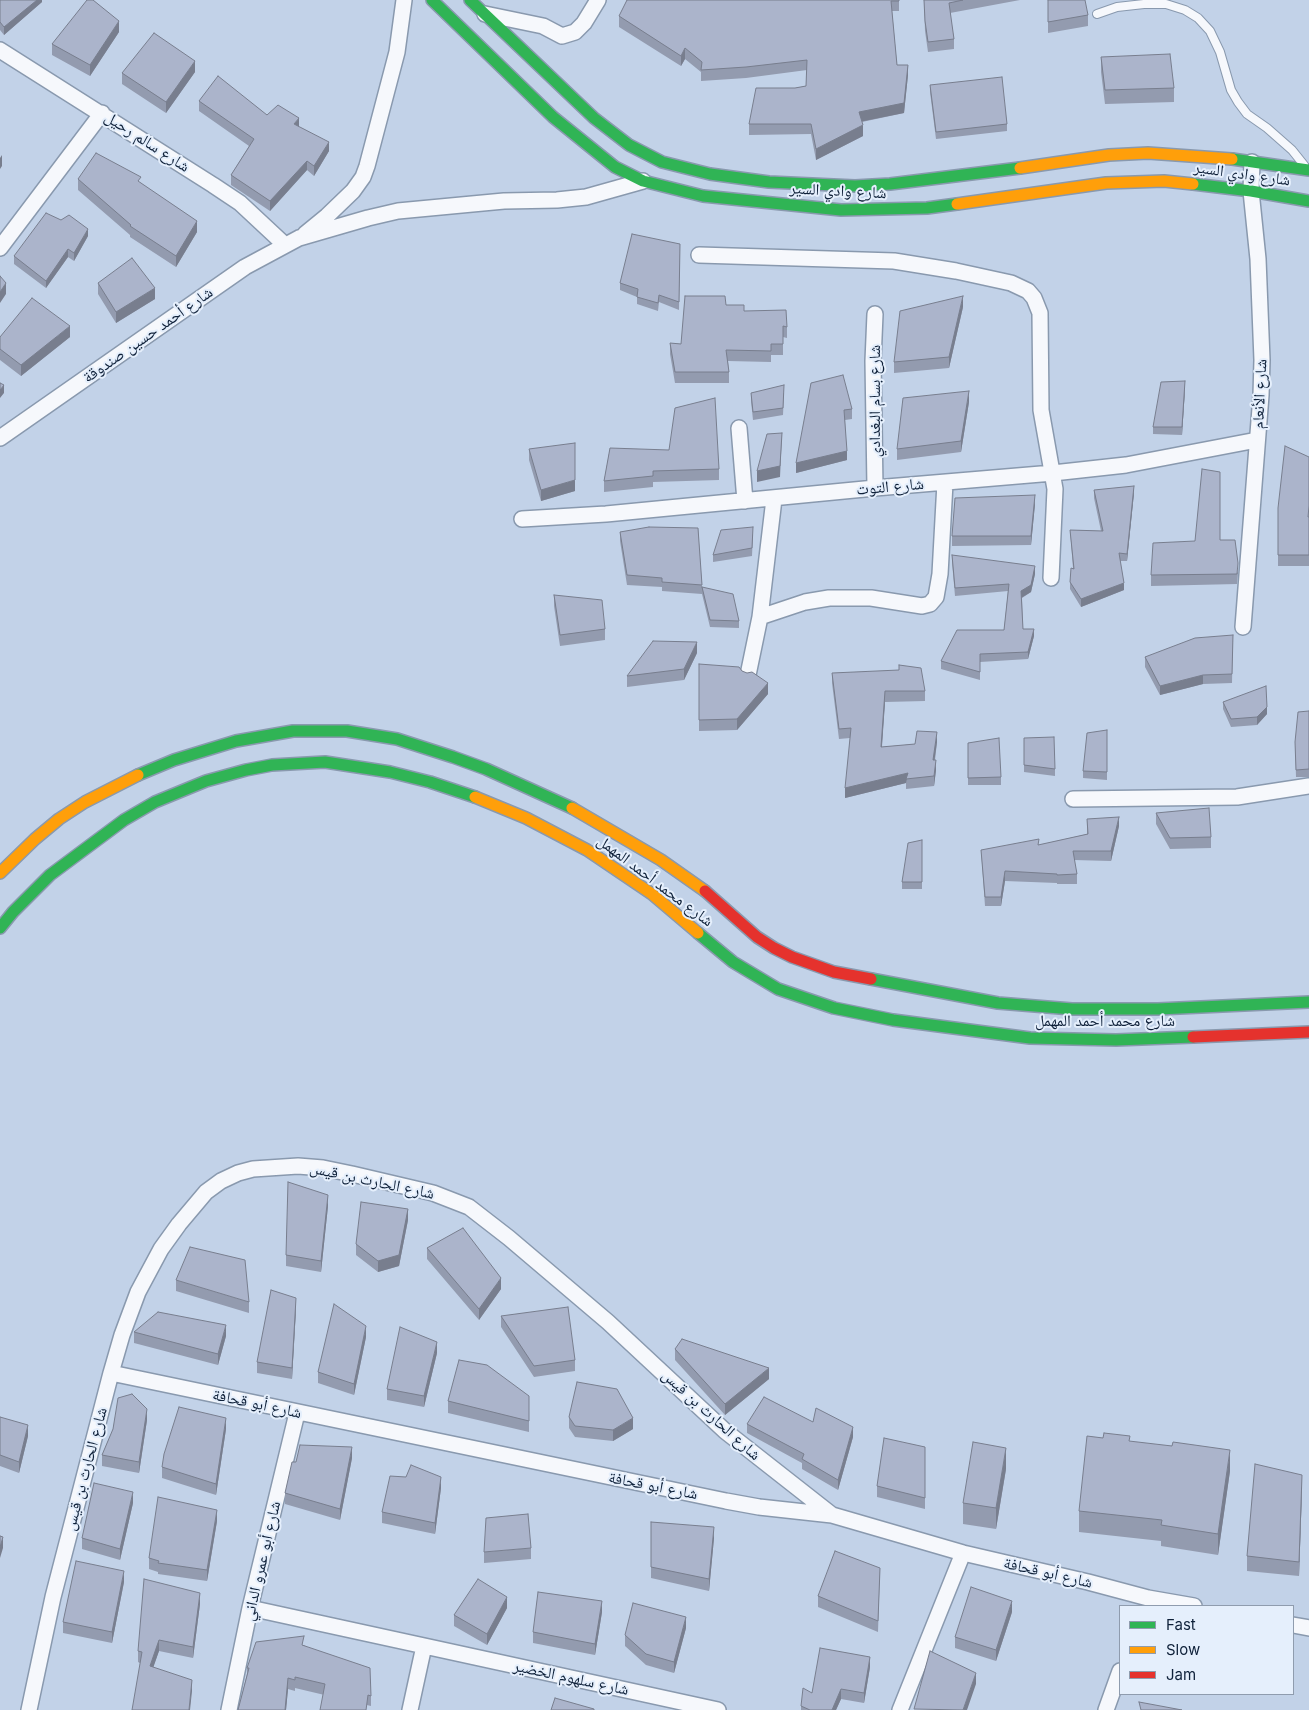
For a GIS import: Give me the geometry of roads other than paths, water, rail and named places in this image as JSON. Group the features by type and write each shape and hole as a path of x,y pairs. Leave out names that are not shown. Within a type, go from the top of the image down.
{"main road":[{"name":"شارع وادي السير","path":"432,0 565,128 615,167 649,170 690,170 737,179 856,186 972,176 1109,155 1148,153 1182,154 1309,170"},
{"name":"شارع وادي السير","path":"470,0 594,118 629,145 649,170 658,186 703,196 842,210 927,208 1106,183 1164,181 1251,191 1309,201"},
{"name":"شارع محمد أحمد المهمل","path":"0,873 35,839 78,807 112,788 174,760 229,743 266,735 294,731 347,731 397,739 445,754 486,769 550,797 590,817 662,860 705,891 757,937 774,948 792,958 834,972 949,995 1008,1004 1072,1010 1134,1010 1309,1002"},
{"name":"شارع محمد أحمد المهمل","path":"0,928 37,888 74,856 124,820 155,802 199,784 246,770 272,765 325,762 373,768 430,782 486,801 533,822 587,850 617,869 652,894 733,962 755,976 778,989 834,1008 893,1020 1030,1038 1116,1040 1309,1032"}],"street":[{"name":"شارع أحمد حسين صندوقة","path":"0,438 245,267 292,242 327,216 353,191 363,177 367,166 397,52 404,0"},
{"path":"484,13 543,26 562,36 575,32 584,23 598,0"},
{"name":"شارع سالم رحيل","path":"0,50 102,113 240,203 292,242"},
{"path":"0,248 102,113"},
{"name":"شارع الأنعام","path":"1243,627 1256,440 1261,395 1262,322 1251,191 1252,162"},
{"name":"شارع أحمد حسين صندوقة","path":"292,242 368,218 398,211 504,201 586,197 607,193 649,170"},
{"path":"699,255 894,261 1005,282 1028,292 1034,298 1040,313 1041,410 1053,473 1055,510 1051,578"},
{"name":"شارع بسام البغدادي","path":"875,314 873,361 875,488"},
{"path":"739,428 745,501"},
{"name":"شارع التوت","path":"522,519 606,514 1053,473 1135,464 1256,440"},
{"path":"760,616 806,602 829,598 871,598 922,606 930,604 936,597 940,574 945,483"},
{"path":"748,675 760,616 774,499"},
{"path":"1073,799 1238,797 1309,786"},
{"name":"شارع الحارث بن قيس","path":"29,1710 53,1597 111,1373 122,1335 138,1292 162,1249 206,1192 221,1181 238,1173 253,1169 298,1166 352,1174 433,1193 469,1207 608,1322 725,1430 832,1516"},
{"name":"شارع أبو قحافة","path":"111,1373 734,1503 790,1512 832,1516 963,1553 1088,1582 1146,1602 1182,1605"},
{"name":"شارع أبو عمرو الداني","path":"230,1710 250,1608 297,1413"},
{"path":"900,1710 963,1553"},
{"name":"شارع سلهوم الخضير","path":"250,1608 718,1710"},
{"path":"1294,1625 1309,1628"},
{"path":"410,1710 424,1646"},
{"path":"1106,1710 1119,1674"}],"lane":[{"path":"1097,14 1126,6 1166,4 1185,10 1198,18 1210,31 1220,52 1231,90 1238,102 1247,114 1268,128 1292,150 1309,170"}]}
